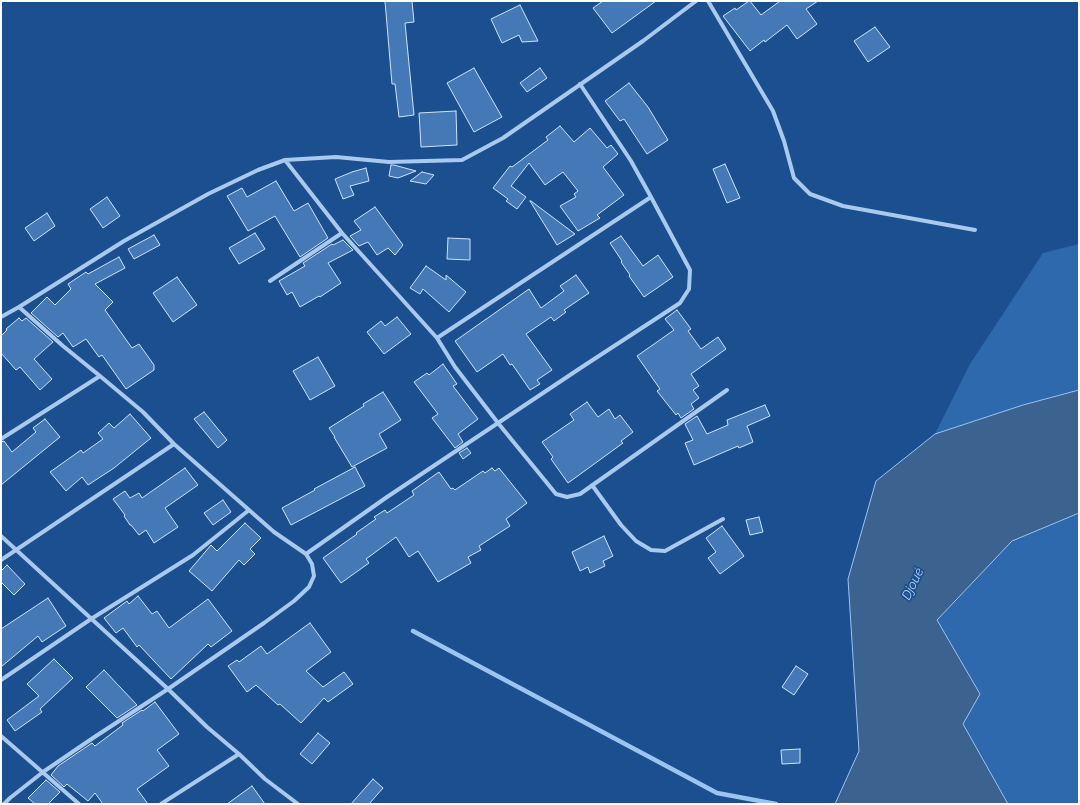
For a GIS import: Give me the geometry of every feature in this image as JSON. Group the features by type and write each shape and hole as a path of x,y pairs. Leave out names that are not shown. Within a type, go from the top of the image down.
{"street":[{"path":"1,317 124,241 208,194 258,170 285,160 336,157 389,162 462,160 503,138 696,1"},
{"path":"708,1 773,111 784,141 794,178 810,194 843,206 975,230"},
{"path":"306,554 387,496 680,304 689,289 690,270 651,196 631,161 580,84"},
{"path":"285,160 342,234 437,338 455,367 498,423 556,494 567,497 580,494 727,390"},
{"path":"437,338 651,196"},
{"path":"270,281 342,234"},
{"path":"4,804 43,772 168,689 294,601 309,587 314,576 312,564 306,554 274,532 174,444 143,412 63,346 19,307"},
{"path":"1,439 100,376"},
{"path":"1,560 174,444"},
{"path":"592,485 621,525 636,541 651,550 665,551 723,518"},
{"path":"1,680 193,554 249,510"},
{"path":"1,536 168,689 207,727 266,779 298,804"},
{"path":"1,736 79,804"},
{"path":"161,804 239,754"}],"shaded area":[{"path":"1079,244 1079,390 1023,405 935,434 970,364 1043,253"},
{"path":"1079,513 1079,804 1008,804 963,724 937,620 1012,541"}],"water":[{"name":"Djoué","path":"1079,390 1079,513 1012,541 937,620 980,694 963,724 1008,804 835,804 859,751 848,579 876,481 935,434 1023,405"}],"building":[{"path":"385,1 412,1 414,22 405,23 414,115 399,117 395,84 392,84"},
{"path":"603,1 656,1 612,33 593,8"},
{"path":"749,1 761,15 780,1 818,1 806,9 817,24 797,39 787,25 765,42 764,40 750,51 723,16 735,8 736,10"},
{"path":"520,5 538,41 522,42 519,35 502,43 491,19"},
{"path":"875,27 890,47 868,62 854,41"},
{"path":"474,68 502,117 474,132 447,83"},
{"path":"540,68 547,78 527,92 520,83"},
{"path":"629,83 648,107 668,140 647,154 624,119 620,121 605,101"},
{"path":"456,111 457,145 421,147 419,113"},
{"path":"560,126 574,142 590,128 607,148 611,145 618,154 603,167 624,195 597,215 600,218 578,231 560,206 576,197 574,194 578,191 563,172 545,185 529,163 511,186 526,197 517,209 506,201 508,199 493,188 510,166 512,167 548,140 546,137"},
{"path":"725,164 740,198 727,203 713,169"},
{"path":"391,165 416,171 398,178 389,176"},
{"path":"366,168 369,181 350,186 354,195 343,199 335,179"},
{"path":"422,172 434,175 426,184 410,181"},
{"path":"276,181 294,211 308,203 328,238 300,257 275,216 248,231 227,196 242,188 247,197"},
{"path":"107,197 120,216 103,228 90,209"},
{"path":"531,201 575,234 557,245"},
{"path":"375,207 403,245 395,255 388,248 377,255 368,242 359,246 350,236 361,230 354,221"},
{"path":"47,213 55,226 34,241 25,228"},
{"path":"255,233 265,249 239,264 229,248"},
{"path":"154,235 160,245 134,259 128,249"},
{"path":"621,236 643,266 658,255 673,277 644,297 629,276 630,275 621,262 622,261 610,243"},
{"path":"448,238 470,239 470,260 447,259"},
{"path":"343,240 353,250 328,263 341,283 320,297 319,296 300,307 292,292 287,295 279,281 305,266 303,263 332,244 333,245"},
{"path":"119,257 125,268 95,284 113,302 105,310 132,348 139,344 154,365 154,370 126,389 102,355 99,357 86,339 73,347 63,333 58,337 31,313 47,297 55,305 71,289 68,284 86,272 88,274"},
{"path":"426,266 446,280 446,275 466,292 449,312 423,289 420,294 410,288"},
{"path":"576,275 589,293 564,310 566,312 554,321 551,317 526,334 552,370 537,380 540,384 530,390 512,364 510,365 503,354 477,372 455,341 529,289 541,308 564,291 560,286"},
{"path":"177,277 197,305 173,322 153,293"},
{"path":"677,310 691,329 688,331 701,349 718,337 726,349 691,374 699,386 693,390 699,398 691,404 694,409 681,418 678,413 676,415 657,391 660,389 637,356 674,330 665,319"},
{"path":"397,317 411,334 384,354 367,332 381,321 385,326"},
{"path":"19,318 22,321 26,318 53,342 34,359 52,379 40,390 20,367 16,370 1,353 1,336 7,330 6,329"},
{"path":"318,357 335,386 310,400 293,371"},
{"path":"443,364 457,384 453,386 478,419 458,434 463,442 455,448 432,418 438,414 414,382 427,373 429,375"},
{"path":"383,392 401,420 379,434 387,448 352,467 329,428"},
{"path":"587,402 598,417 609,409 615,419 620,415 633,432 621,441 623,443 568,483 551,459 553,457 542,442 574,420 570,414"},
{"path":"765,405 770,416 747,426 753,442 739,448 738,446 694,465 685,443 693,440 685,424 697,416 707,434 728,425 727,420"},
{"path":"204,412 227,440 218,448 194,419"},
{"path":"130,414 151,438 114,468 88,485 82,477 66,491 50,472 81,450 83,453 103,439 98,433 109,423 114,428"},
{"path":"45,419 60,437 1,485 1,442 4,441 12,452 36,432 33,428"},
{"path":"467,448 471,453 463,459 459,453"},
{"path":"355,467 365,486 291,525 282,508"},
{"path":"185,468 198,485 165,508 178,527 154,543 146,530 139,535 130,525 124,516 125,515 113,499 125,491 130,498 139,493 142,498"},
{"path":"492,468 495,471 499,468 527,503 506,519 510,526 479,546 481,550 468,557 471,563 438,582 418,551 409,557 396,537 366,559 369,563 341,583 323,558 376,519 374,517 385,510 387,513 414,495 412,491 439,472 451,489 453,488 455,490 483,471 485,473"},
{"path":"223,500 231,512 213,525 204,513"},
{"path":"759,517 763,532 750,535 746,520"},
{"path":"245,523 261,538 250,549 255,554 244,565 239,560 212,591 189,571 211,545 217,551"},
{"path":"722,526 744,556 720,574 708,558 716,552 706,538"},
{"path":"604,536 613,556 603,561 605,566 590,573 588,567 580,571 572,552"},
{"path":"7,565 25,584 14,595 1,582 1,571"},
{"path":"138,596 152,614 157,611 169,628 208,599 232,631 211,647 208,644 171,679 139,645 137,647 123,628 116,633 104,618 127,601 129,604"},
{"path":"48,598 66,626 42,642 38,636 1,667 1,629"},
{"path":"310,623 331,652 306,671 323,687 344,672 353,684 328,702 324,698 301,723 256,685 247,692 228,666 237,660 239,662 261,646 267,654"},
{"path":"54,659 73,678 40,709 42,712 15,731 7,720 39,696 27,684"},
{"path":"796,666 808,674 794,695 782,687"},
{"path":"104,670 137,705 117,718 86,687"},
{"path":"155,702 179,734 157,750 169,766 137,789 148,804 103,804 95,793 88,801 67,784 64,787 51,775 58,766 92,743 95,746 123,725 122,723"},
{"path":"318,733 330,743 312,764 300,754"},
{"path":"800,749 800,763 782,764 781,750"},
{"path":"373,779 383,788 369,804 351,804"},
{"path":"46,780 60,792 48,804 35,804 28,798"},
{"path":"252,786 265,804 227,804"}],"waterway":[{"path":"413,631 717,793 776,804"}]}
